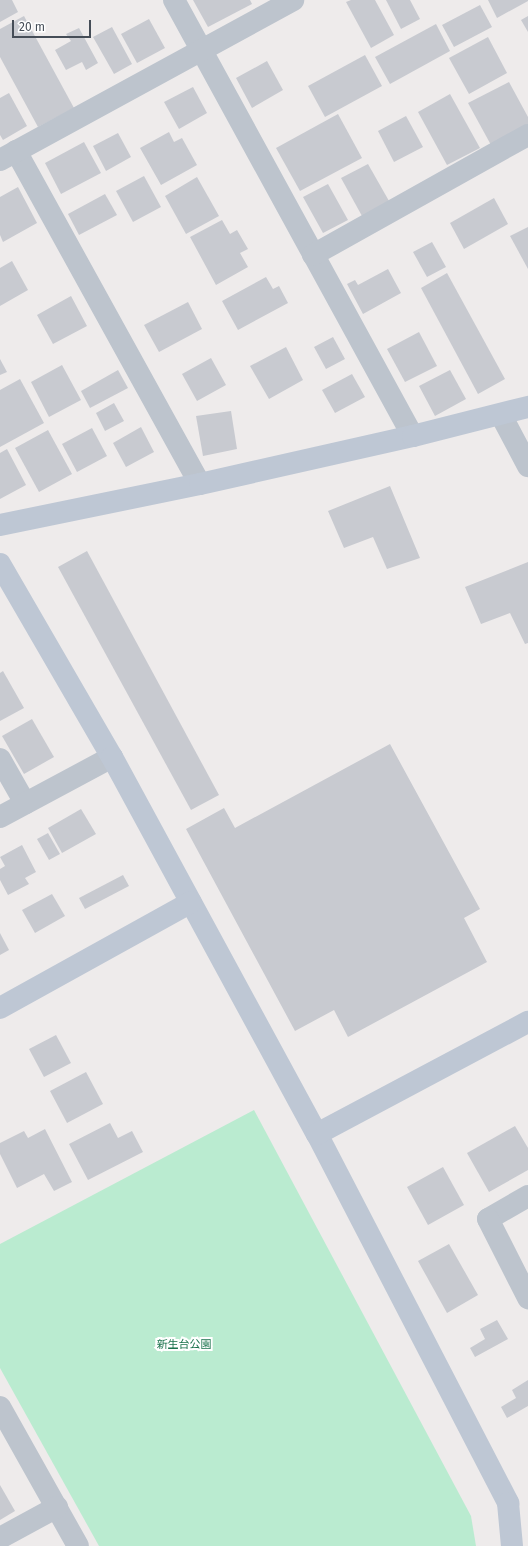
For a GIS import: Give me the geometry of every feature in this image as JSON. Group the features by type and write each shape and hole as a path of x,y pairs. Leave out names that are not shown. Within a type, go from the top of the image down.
{"street":[{"path":"174,0 413,436"},
{"path":"200,484 8,155 293,0"},
{"path":"313,255 528,135"},
{"path":"0,525 200,484 413,436 528,407"},
{"path":"501,415 528,466"},
{"path":"0,564 112,757 317,1134 508,1503 512,1546"},
{"path":"0,817 112,757"},
{"path":"0,759 25,803"},
{"path":"0,1008 191,902"},
{"path":"317,1134 528,1022"},
{"path":"528,1196 488,1219 528,1298"},
{"path":"0,1408 78,1546"},
{"path":"0,1538 57,1507"}],"green space":[{"name":"新生台公園","path":"254,1110 471,1516 476,1546 99,1546 0,1368 0,1244"}],"building":[{"path":"0,0 12,0 18,12 0,22"},
{"path":"193,0 250,0 252,4 208,27"},
{"path":"351,0 375,0 394,35 371,48 346,2"},
{"path":"386,0 410,0 420,19 401,29"},
{"path":"488,0 528,0 528,1 497,18"},
{"path":"480,5 492,27 454,47 442,25"},
{"path":"24,16 74,108 38,127 0,57 0,29"},
{"path":"528,16 528,32 521,20"},
{"path":"149,19 165,48 137,63 121,34"},
{"path":"436,24 450,51 390,84 375,57"},
{"path":"112,27 132,64 114,74 93,37"},
{"path":"79,28 98,63 86,70 82,62 66,70 55,50 71,41 66,34"},
{"path":"488,37 507,73 469,94 449,58"},
{"path":"365,55 382,86 325,117 308,86"},
{"path":"267,61 283,90 252,108 236,78"},
{"path":"509,82 528,117 528,125 491,145 468,103"},
{"path":"193,87 207,113 179,129 164,102"},
{"path":"9,93 27,126 3,140 0,135 0,98"},
{"path":"450,94 480,148 447,165 418,112"},
{"path":"338,114 362,158 300,191 276,148"},
{"path":"406,116 423,147 394,162 378,131"},
{"path":"169,132 174,142 182,138 197,165 161,185 140,148"},
{"path":"118,133 131,157 106,171 93,146"},
{"path":"84,142 101,173 61,194 45,163"},
{"path":"368,164 389,201 362,216 341,178"},
{"path":"144,176 161,207 133,222 116,191"},
{"path":"197,177 219,216 186,234 165,196"},
{"path":"328,184 348,220 323,233 303,197"},
{"path":"18,187 37,223 3,242 0,235 0,197"},
{"path":"105,194 117,215 79,235 68,214"},
{"path":"494,198 508,224 464,249 450,223"},
{"path":"222,220 230,234 237,230 248,249 240,253 248,267 216,285 190,237"},
{"path":"528,227 528,269 510,236"},
{"path":"432,242 446,267 427,277 413,252"},
{"path":"12,261 28,290 0,306 0,268"},
{"path":"388,269 401,293 363,314 347,284 355,280 358,285"},
{"path":"447,273 505,379 478,394 421,288"},
{"path":"266,277 273,289 279,286 288,303 238,330 222,301"},
{"path":"71,296 87,326 53,344 37,315"},
{"path":"188,302 202,329 159,352 144,325"},
{"path":"419,332 437,366 405,382 387,349"},
{"path":"333,337 345,359 326,369 314,347"},
{"path":"286,347 303,380 269,399 250,366"},
{"path":"211,358 226,385 197,401 182,374"},
{"path":"0,359 7,372 0,375"},
{"path":"62,365 81,400 49,417 31,382"},
{"path":"118,370 128,388 90,408 81,391"},
{"path":"450,370 466,399 435,416 419,386"},
{"path":"352,374 365,397 335,413 322,390"},
{"path":"20,379 44,423 0,447 0,390"},
{"path":"114,403 124,421 105,431 96,413"},
{"path":"231,411 237,449 203,456 196,416"},
{"path":"141,427 154,452 126,467 113,443"},
{"path":"92,428 107,456 77,472 62,444"},
{"path":"48,430 72,474 39,492 15,448"},
{"path":"7,449 26,485 0,499 0,453"},
{"path":"390,486 420,558 387,569 373,537 344,548 328,511"},
{"path":"87,551 219,795 191,810 58,567"},
{"path":"528,562 528,643 525,644 510,613 481,624 465,587"},
{"path":"3,671 24,708 0,721 0,673"},
{"path":"32,719 54,757 24,774 2,736"},
{"path":"390,744 480,909 464,918 487,962 348,1037 334,1010 295,1031 186,829 224,808 235,828"},
{"path":"81,809 96,834 62,853 48,828"},
{"path":"48,833 60,854 49,860 37,839"},
{"path":"22,845 36,872 25,878 29,884 8,895 0,880 0,869 5,866 0,857"},
{"path":"123,875 129,886 85,909 79,898"},
{"path":"52,894 65,916 35,933 22,910"},
{"path":"0,933 9,950 0,955"},
{"path":"56,1035 71,1063 44,1077 29,1049"},
{"path":"86,1072 103,1104 67,1123 50,1091"},
{"path":"110,1123 118,1138 132,1131 143,1152 88,1180 69,1144"},
{"path":"515,1126 528,1148 528,1170 489,1192 467,1153"},
{"path":"45,1129 72,1182 54,1191 44,1174 17,1188 0,1154 0,1143 24,1131 28,1138"},
{"path":"443,1167 464,1205 428,1225 407,1187"},
{"path":"449,1244 478,1295 447,1313 418,1261"},
{"path":"497,1320 508,1339 475,1357 470,1348 485,1339 480,1329"},
{"path":"528,1380 528,1406 507,1418 501,1407 516,1398 512,1390"},
{"path":"0,1485 15,1511 0,1520"}]}
